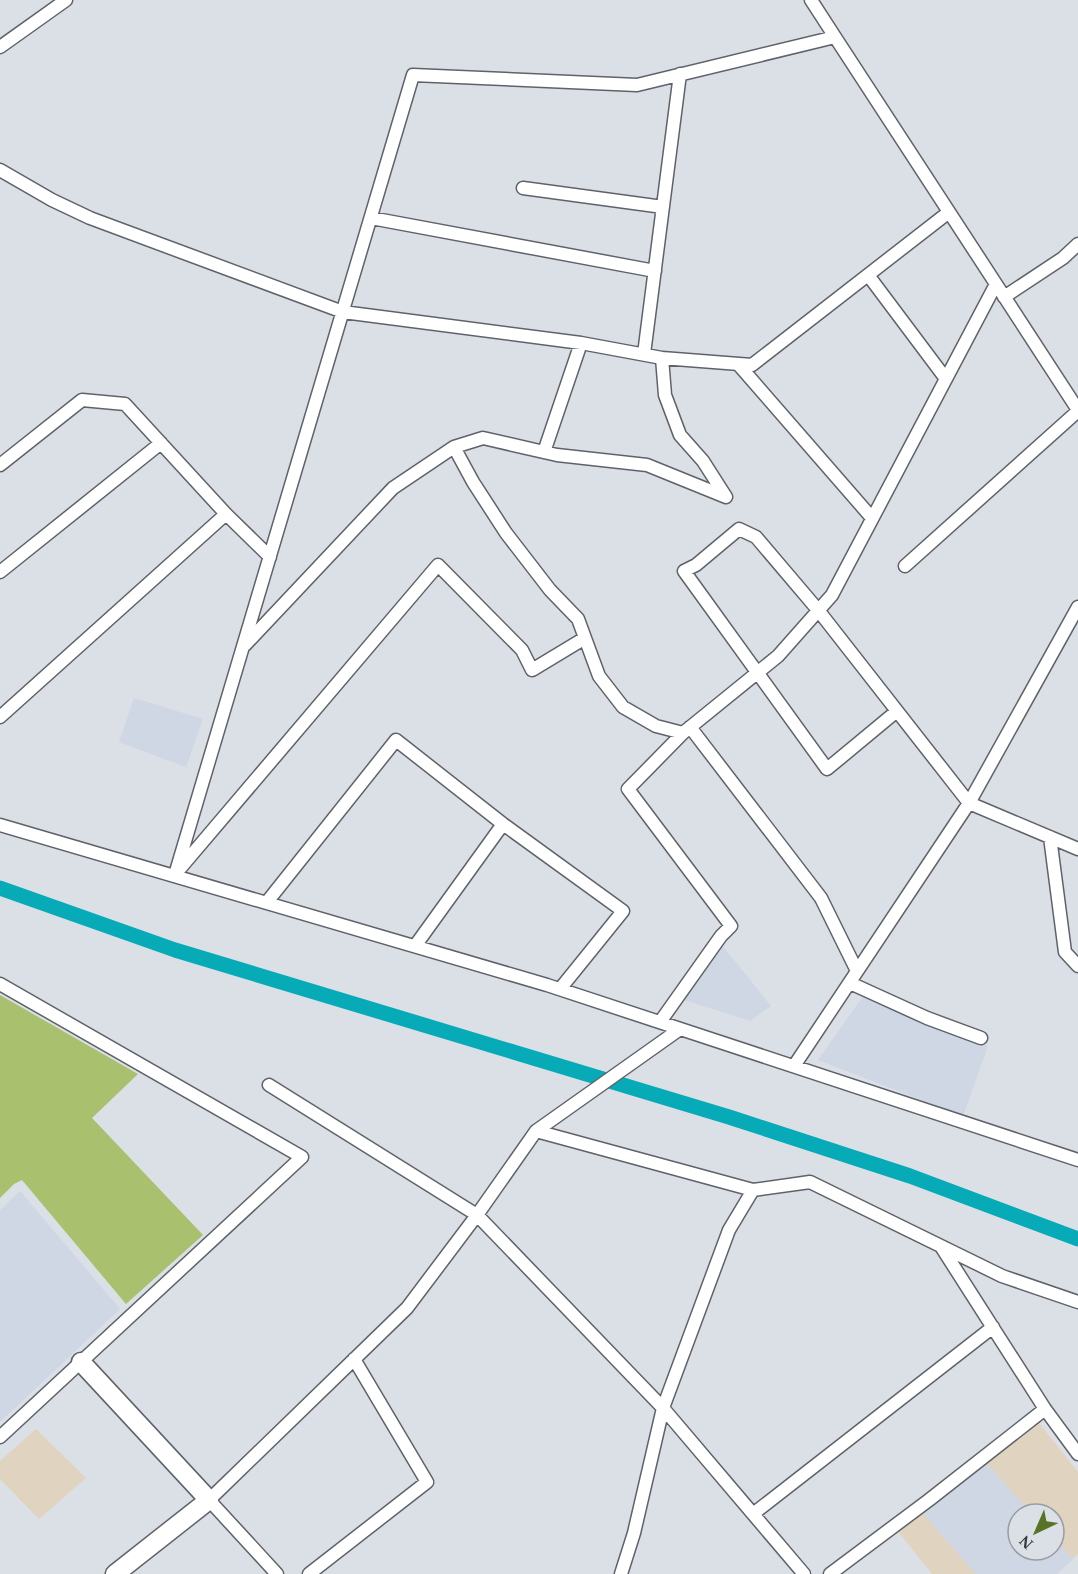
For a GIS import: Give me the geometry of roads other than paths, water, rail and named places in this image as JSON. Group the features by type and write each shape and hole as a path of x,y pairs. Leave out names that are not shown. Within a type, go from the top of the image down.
{"street":[{"path":"0,47 66,0"},
{"path":"811,0 1078,410 904,566"},
{"path":"175,875 413,75 637,85 835,37"},
{"path":"645,354 680,74"},
{"path":"0,170 52,200 90,218 343,312 581,343 662,358 752,365 949,213"},
{"path":"523,188 663,207"},
{"path":"371,218 655,271"},
{"path":"1005,297 1063,258 1078,244"},
{"path":"868,275 946,379"},
{"path":"660,1022 721,936 731,926 628,789 687,730 778,656 832,595 996,284"},
{"path":"544,452 581,343"},
{"path":"243,648 393,488 454,447 483,438 544,452 647,465 726,497 703,461 680,435 665,395 662,358"},
{"path":"738,364 872,518"},
{"path":"0,465 82,400 124,404 226,514 270,556"},
{"path":"0,572 161,443"},
{"path":"454,447 473,482 506,533 550,590 578,619 599,676 623,706 656,726 687,730 821,898 857,971"},
{"path":"0,717 226,514"},
{"path":"897,711 826,770 684,571 696,565 739,529 756,537 818,610 969,803 1078,849"},
{"path":"175,875 438,565 522,650 532,670 585,638"},
{"path":"794,1066 969,803 1078,607"},
{"path":"267,902 396,740 503,824 623,911 560,989"},
{"path":"416,946 503,824"},
{"path":"0,825 560,989 1078,1160"},
{"path":"1050,837 1065,952 1078,966"},
{"path":"850,983 927,1018 981,1038"},
{"path":"0,984 302,1157 0,1437"},
{"path":"115,1574 209,1500 407,1308 536,1131 680,1029"},
{"path":"269,1085 477,1215 663,1408 804,1574"},
{"path":"536,1131 753,1190 810,1182 1002,1276 1078,1302"},
{"path":"621,1574 634,1533 663,1408 729,1230 753,1190"},
{"path":"942,1248 1045,1410 1078,1454"},
{"path":"753,1514 993,1327"},
{"path":"309,1574 427,1482 354,1359"},
{"path":"81,1362 277,1574"},
{"path":"830,1574 1045,1410"}],"waterway":[{"path":"0,888 175,950 729,1117 910,1176 1078,1239"}]}
